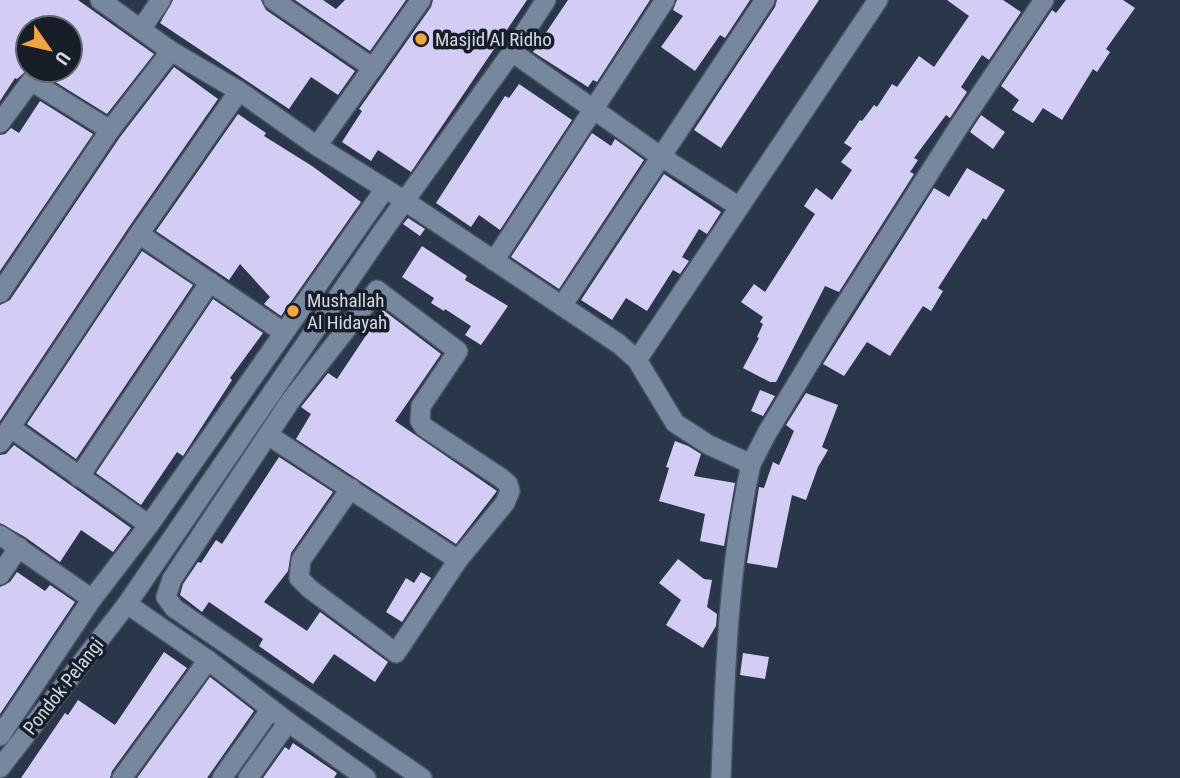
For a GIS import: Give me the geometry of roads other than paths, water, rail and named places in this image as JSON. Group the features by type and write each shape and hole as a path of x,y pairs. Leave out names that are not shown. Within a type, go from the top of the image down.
{"street":[{"path":"100,0 171,51 239,91 317,146 405,201 619,344 637,360 675,423 709,445 751,464"},
{"path":"141,29 160,0"},
{"path":"274,0 373,68"},
{"path":"317,146 421,0"},
{"path":"422,778 169,602 166,597 172,579 268,435 283,395 405,201 546,0"},
{"path":"494,261 665,0"},
{"path":"562,306 765,0"},
{"path":"637,360 669,315 690,277 878,0"},
{"path":"721,778 727,626 742,504 751,464 833,324 1036,2"},
{"path":"0,293 110,130 171,51"},
{"path":"512,52 660,156 738,206"},
{"path":"0,123 31,81 110,130"},
{"path":"149,525 79,477 6,435 139,234 239,91"},
{"path":"0,736 94,596 149,525 385,188"},
{"path":"139,234 283,332"},
{"path":"79,477 210,282"},
{"path":"283,395 377,290 458,351 421,406 420,421 424,428 501,478 508,484 510,491 505,503 458,561 396,653 299,578 301,561 351,488"},
{"name":"Pondok Pelangi","path":"0,768 283,395"},
{"path":"268,435 458,561"},
{"path":"0,535 94,596 124,607 208,660 357,776"},
{"path":"0,575 19,547"},
{"path":"122,778 208,660"},
{"path":"222,778 271,709"},
{"path":"248,778 288,722"}],"place":[{"name":"Masjid Al Ridho","path":"421,39"},
{"name":"Mushallah Al Hidayah","path":"293,311"}]}
